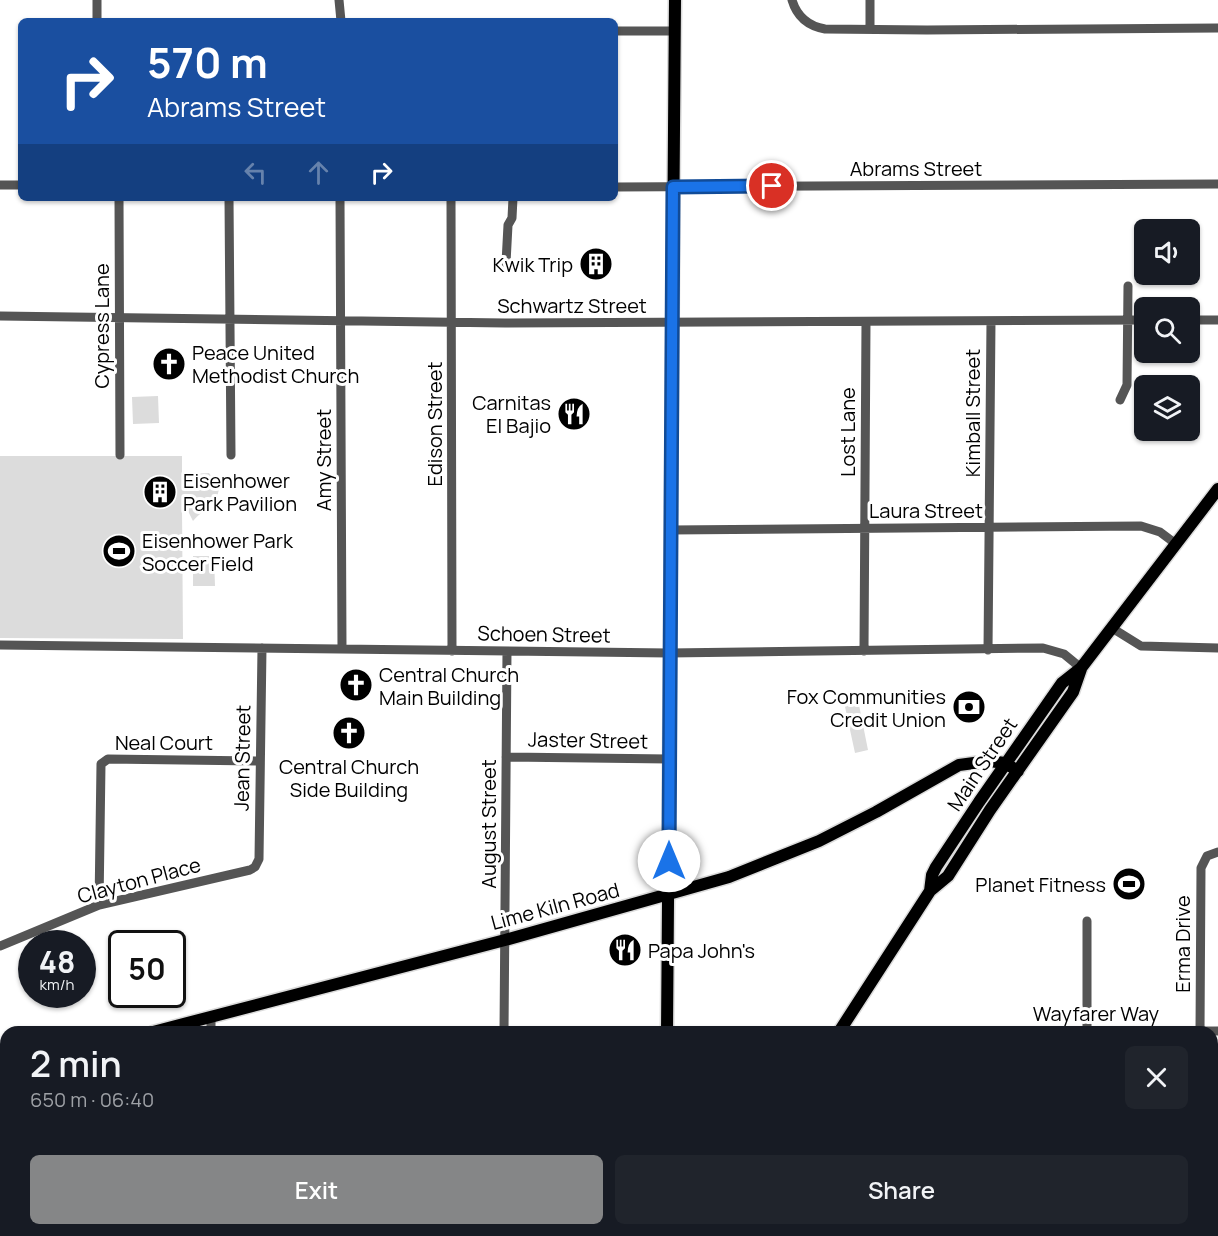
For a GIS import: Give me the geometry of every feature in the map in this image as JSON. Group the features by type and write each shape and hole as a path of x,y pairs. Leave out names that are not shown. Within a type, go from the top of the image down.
{"main road":[{"path":"667,1026 670,895 669,653 675,0"},
{"name":"Main Street","path":"930,891 935,870 1005,763 1062,683 1081,668 1218,489"},
{"name":"Main Street","path":"843,1026 930,891 945,879 1039,738 1073,692 1081,668"},
{"name":"Lime Kiln Road","path":"176,1026 505,940 729,878 848,827 959,765 978,762 1005,763"},
{"path":"1005,763 1018,771"}],"street":[{"path":"97,0 97,18"},
{"path":"339,0 341,18"},
{"path":"792,0 801,17 815,27 825,29 1218,28"},
{"path":"870,0 870,28"},
{"path":"618,31 674,31"},
{"name":"Abrams Street","path":"618,187 1218,184"},
{"path":"0,185 18,185"},
{"name":"Cypress Lane","path":"118,201 120,455"},
{"path":"230,201 231,455"},
{"name":"Amy Street","path":"340,201 342,650"},
{"name":"Edison Street","path":"451,201 453,651"},
{"path":"506,263 508,225 512,218 513,201"},
{"path":"1120,400 1127,385 1128,286"},
{"name":"Schwartz Street","path":"0,316 672,323 1134,320"},
{"path":"1200,320 1218,320"},
{"name":"Kimball Street","path":"988,650 991,321"},
{"name":"Lost Lane","path":"864,651 866,322"},
{"name":"Laura Street","path":"670,530 1141,526 1160,532 1176,544"},
{"path":"1112,628 1141,646 1218,648"},
{"name":"Schoen Street","path":"0,645 669,653 1043,648 1064,654 1081,668"},
{"name":"Jean Street","path":"255,867 259,860 262,648"},
{"name":"August Street","path":"504,1026 507,651"},
{"name":"Jaster Street","path":"506,757 669,759"},
{"name":"Neal Court","path":"99,905 101,764 108,759 261,761"},
{"name":"Erma Drive","path":"1200,1026 1201,868 1205,858 1218,852"},
{"name":"Clayton Place","path":"0,946 99,905 255,867"},
{"path":"1087,921 1087,1026"},
{"path":"211,1017 211,1026"}],"shaded area":[{"path":"158,396 159,423 133,424 132,397"},
{"path":"0,456 182,456 182,486 189,474 209,473 219,487 213,502 193,521 188,511 182,507 183,639 0,638"},
{"path":"193,556 214,556 215,586 193,586"},
{"path":"858,700 868,750 855,753 844,702"}],"place":[{"name":"Kwik Trip","path":"596,264"},
{"name":"Peace United Methodist Church","path":"169,364"},
{"name":"Carnitas El Bajio","path":"574,414"},
{"name":"Eisenhower Park Pavilion","path":"160,492"},
{"name":"Eisenhower Park Soccer Field","path":"119,551"},
{"name":"Central Church Main Building","path":"356,685"},
{"name":"Fox Communities Credit Union","path":"969,707"},
{"name":"Central Church Side Building","path":"349,733"},
{"name":"Planet Fitness","path":"1129,884"},
{"name":"Papa John's","path":"625,950"}],"route":[{"path":"669,861 673,187 772,186"}]}
